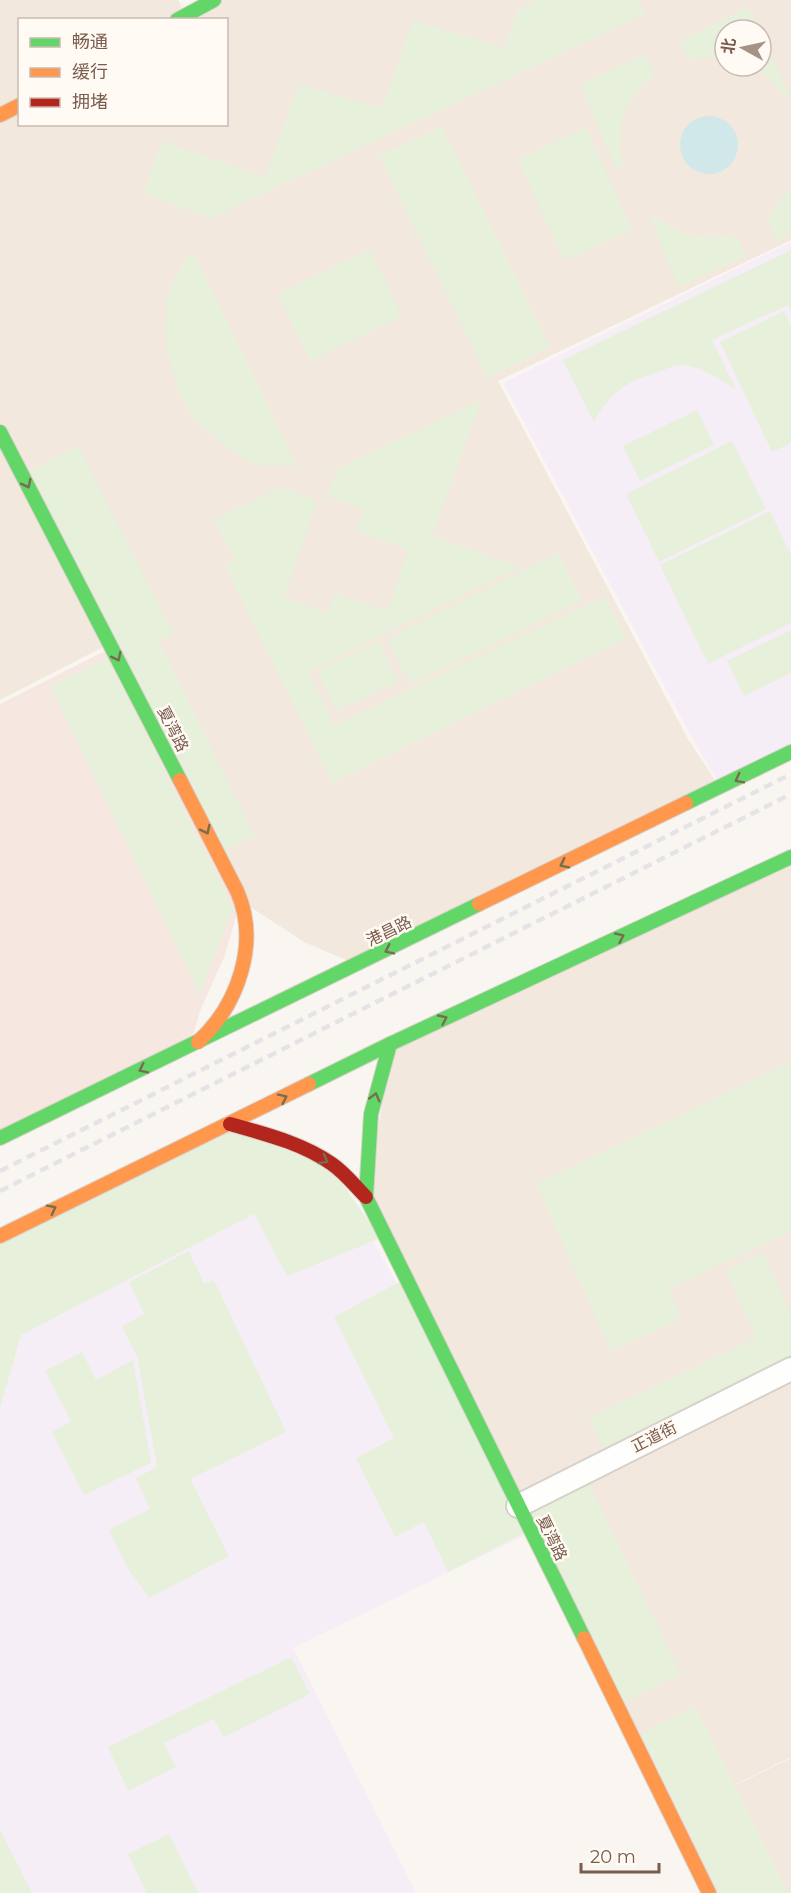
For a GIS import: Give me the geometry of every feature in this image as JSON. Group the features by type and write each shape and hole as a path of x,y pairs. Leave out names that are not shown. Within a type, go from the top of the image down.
{"street":[{"path":"181,18 214,0"},
{"path":"0,115 18,106"},
{"name":"夏湾路","path":"0,432 243,905 248,932 234,989 226,1009 214,1028 195,1044"},
{"name":"港昌路","path":"0,1138 791,752"},
{"path":"0,1236 390,1044 791,857"},
{"path":"366,1197 370,1114 390,1044"},
{"path":"230,1124 292,1143 323,1159 332,1164 366,1197"},
{"name":"夏湾路","path":"366,1197 709,1893"},
{"name":"正道街","path":"518,1506 791,1369"}],"shaded area":[{"path":"0,0 178,0 184,12 172,18 18,18 18,102 0,111"},
{"path":"218,0 791,0 791,240 498,381 688,739 720,788 356,964 304,942 246,904 0,429 0,117 18,108 18,126 228,126 228,18 184,18"},
{"path":"791,242 791,752 721,787 691,736 503,383"},
{"path":"0,441 107,645 0,700"},
{"path":"109,649 239,906 225,955 200,1011 191,1042 0,1133 0,704"},
{"path":"791,859 791,1366 520,1501 367,1196 392,1044"},
{"path":"332,1164 531,1532 293,1648 416,1893 0,1893 0,1236"},
{"path":"791,1372 791,1757 673,1815 521,1507"},
{"path":"791,1758 791,1893 711,1893 673,1816"}],"green space":[{"path":"537,0 638,0 645,14 211,218 144,194 161,141 265,177 299,84 382,109 413,21 505,48 518,8"},
{"path":"748,7 753,18 726,18"},
{"path":"713,24 713,58 688,59 680,41"},
{"path":"646,54 654,76 628,106 620,140 623,168 617,171 580,84"},
{"path":"773,60 789,94 784,97 767,78 773,78"},
{"path":"442,126 550,347 488,378 379,156"},
{"path":"586,128 632,230 564,261 518,159"},
{"path":"791,187 791,233 778,240 767,219"},
{"path":"648,212 679,231 700,237 736,234 746,256 678,287"},
{"path":"370,249 402,316 310,361 278,294"},
{"path":"791,250 791,312 788,305 712,340 736,389 695,367 674,366 628,384 606,403 594,422 563,360"},
{"path":"194,253 297,466 259,466 229,449 192,418 178,390 166,344 167,298 184,260"},
{"path":"784,311 791,326 791,443 772,452 720,342"},
{"path":"481,400 432,536 519,567 308,671 334,726 605,596 626,638 332,783 225,566 235,560 214,520 282,487 317,501 284,598 328,613 334,593 387,611 408,549 356,531 363,508 327,496 337,469"},
{"path":"697,410 714,445 640,481 623,446"},
{"path":"732,441 766,509 659,562 626,494"},
{"path":"78,446 174,634 159,641 255,837 223,851 28,473"},
{"path":"770,511 791,555 791,623 708,664 660,565"},
{"path":"558,553 582,600 410,685 387,639"},
{"path":"791,630 791,673 744,696 727,661"},
{"path":"379,641 398,682 336,711 317,670"},
{"path":"108,658 233,908 200,995 50,686"},
{"path":"791,1062 791,1231 669,1289 681,1319 611,1351 536,1184"},
{"path":"231,1128 331,1168 381,1238 287,1276 254,1214 21,1335 0,1408 0,1244"},
{"path":"189,1251 204,1284 214,1280 286,1432 190,1479 229,1556 149,1598 127,1567 109,1530 150,1509 136,1478 157,1467 137,1356 122,1326 144,1314 129,1282"},
{"path":"763,1252 791,1314 791,1360 606,1451 589,1418 756,1338 726,1270"},
{"path":"401,1281 524,1533 448,1572 424,1522 395,1537 356,1458 394,1438 334,1317"},
{"path":"82,1352 96,1380 133,1360 151,1463 84,1495 52,1432 71,1421 45,1371"},
{"path":"588,1482 681,1674 624,1702 530,1509"},
{"path":"291,1657 310,1694 224,1737 213,1719 164,1743 176,1767 128,1791 108,1747"},
{"path":"695,1706 788,1893 719,1893 641,1734"},
{"path":"0,1830 32,1893 0,1893"},
{"path":"169,1834 198,1893 147,1893 128,1854"}],"water":[{"path":"709,116 720,118 733,129 738,145 736,156 725,169 709,174 698,172 685,161 680,145 682,134 693,121"}],"railway":[{"path":"0,1171 791,774"},
{"path":"0,1191 791,794"}],"traffic: fast":[{"path":"181,18 214,0"},
{"path":"0,432 180,780"},
{"path":"686,803 791,752"},
{"path":"309,1084 791,857"},
{"path":"0,1138 479,904"},
{"path":"366,1197 371,1114 390,1044"},
{"path":"366,1197 584,1638"}],"traffic: slow":[{"path":"0,115 18,106"},
{"path":"180,780 237,891 244,911 246,931 245,952 234,992 212,1027 198,1042"},
{"path":"479,904 686,803"},
{"path":"0,1236 309,1084"},
{"path":"584,1638 709,1893"}],"traffic: jam":[{"path":"230,1124 308,1150 341,1171 366,1197"}]}
